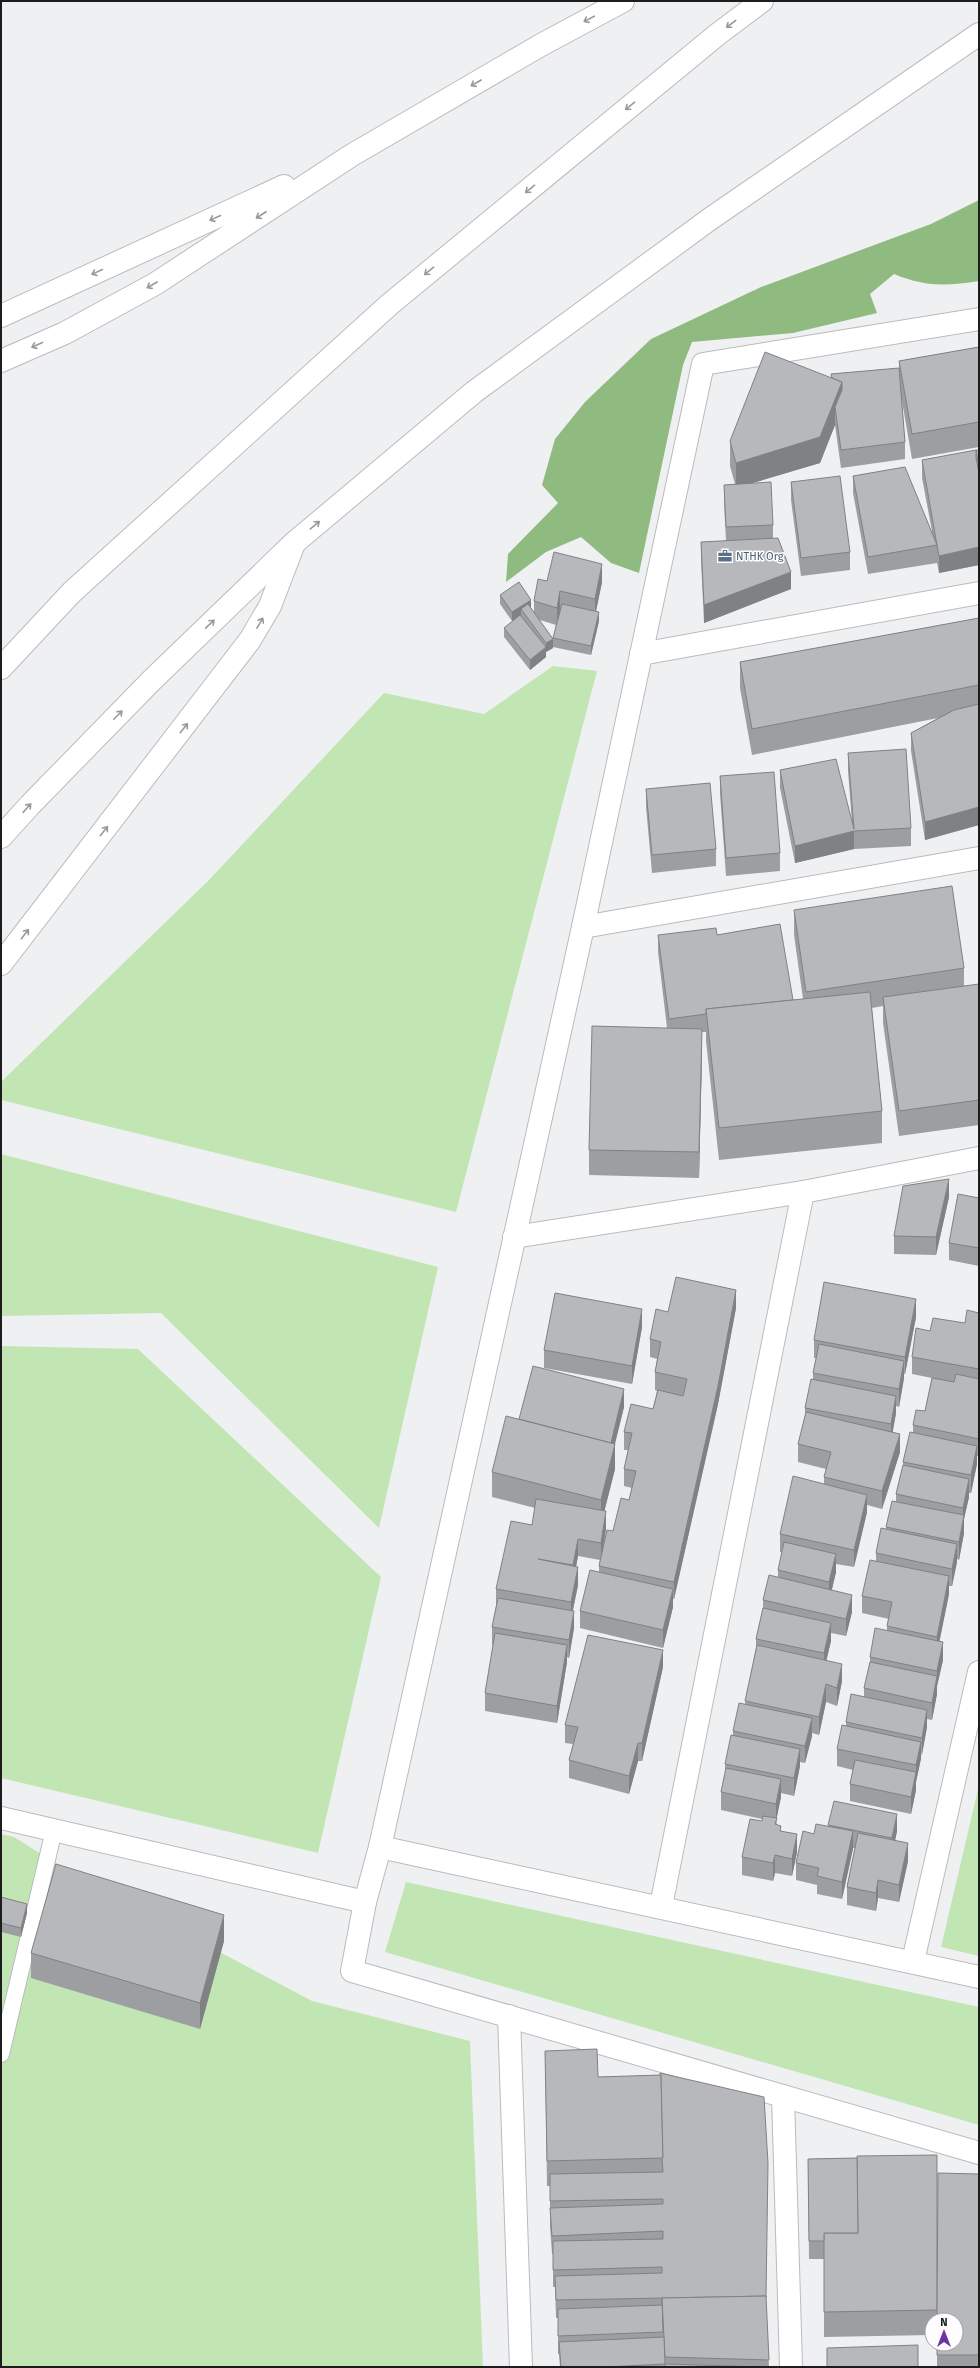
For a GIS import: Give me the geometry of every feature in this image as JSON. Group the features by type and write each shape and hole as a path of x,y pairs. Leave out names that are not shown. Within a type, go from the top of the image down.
{"main road":[{"path":"1,361 65,333 155,284 352,155 541,45 624,1"},
{"path":"1,668 72,592 390,304 718,34 762,1"},
{"path":"1,837 30,805 152,680 294,542 480,388 710,219 979,34"},
{"path":"1,316 352,155"},
{"path":"979,320 703,364 583,927 380,1847 365,1902 352,1971 979,2153"},
{"path":"1,964 250,640 273,600 294,542"},
{"path":"641,654 979,593"},
{"path":"583,927 979,858"},
{"path":"514,1237 802,1192 979,1158"},
{"path":"661,1906 802,1192"},
{"path":"913,1961 979,1672"},
{"path":"1,1818 365,1902"},
{"path":"380,1847 661,1906 979,1976"},
{"path":"509,2016 521,2367"},
{"path":"783,2096 791,2367"}],"lane":[{"path":"1,2054 54,1830"}],"green space":[{"path":"979,200 979,281 957,284 936,284 916,281 894,274 870,294 877,313 793,333 692,342 683,365 639,573 611,563 581,537 546,552 506,582 508,554 558,503 542,485 555,439 585,402 651,339 761,287 931,224"},
{"path":"553,666 597,671 456,1212 1,1100 1,1082 209,880 384,693 484,714"},
{"path":"1,1154 438,1267 379,1528 161,1313 1,1316"},
{"path":"1,1346 138,1349 381,1577 318,1853 1,1778"},
{"path":"979,1785 979,1956 941,1947"},
{"path":"1,1834 14,1837 76,1876 312,2001 470,2041 483,2367 1,2367"},
{"path":"406,1882 979,2007 979,2125 385,1952"}],"building":[{"path":"979,347 979,422 912,434 899,361"},
{"path":"765,352 842,382 820,437 736,463 730,441"},
{"path":"899,368 905,442 841,450 835,407 842,390 842,382 832,378 831,374"},
{"path":"976,450 979,450 979,465"},
{"path":"976,450 979,473 979,547 939,556 922,460"},
{"path":"905,467 937,545 868,557 853,476"},
{"path":"840,476 850,552 801,558 791,482"},
{"path":"771,482 773,525 726,527 724,485"},
{"path":"778,538 791,572 704,605 701,542"},
{"path":"554,552 602,564 595,599 560,591 557,608 534,601 538,579 547,581"},
{"path":"519,582 531,600 512,612 500,595"},
{"path":"528,604 553,639 546,643 521,609"},
{"path":"562,604 599,612 591,646 553,638"},
{"path":"520,615 546,647 530,660 504,628"},
{"path":"979,618 979,685 752,729 740,662"},
{"path":"979,704 979,807 925,822 911,733 954,710"},
{"path":"906,749 911,828 854,831 795,846 780,770 836,759 854,829 848,753"},
{"path":"774,772 780,853 726,858 720,776"},
{"path":"710,783 716,849 652,855 646,789"},
{"path":"952,886 964,968 806,992 794,910"},
{"path":"780,924 793,1000 706,1009 706,1014 669,1019 658,935 716,928 717,935"},
{"path":"979,984 979,1100 899,1111 883,997"},
{"path":"870,992 882,1111 719,1128 706,1009"},
{"path":"592,1026 702,1029 699,1152 589,1150"},
{"path":"949,1179 936,1237 894,1236 903,1186"},
{"path":"958,1194 979,1198 979,1248 949,1243"},
{"path":"676,1277 736,1290 718,1386 674,1582 599,1566 607,1530 613,1531 621,1498 629,1500 636,1471 624,1469 632,1433 624,1432 631,1404 653,1409 658,1390 683,1396 687,1379 655,1372 661,1342 650,1339 656,1309 668,1312"},
{"path":"824,1282 916,1299 905,1357 814,1340"},
{"path":"555,1293 642,1309 632,1366 544,1350"},
{"path":"967,1310 979,1313 979,1369 912,1357 916,1328 930,1331 933,1318 965,1323"},
{"path":"819,1344 904,1361 899,1389 813,1373"},
{"path":"533,1366 624,1389 611,1443 519,1419"},
{"path":"956,1374 979,1379 979,1439 913,1425 916,1410 925,1411 932,1378 954,1382"},
{"path":"811,1379 896,1396 891,1424 805,1408"},
{"path":"806,1412 900,1434 882,1491 824,1477 831,1452 798,1444"},
{"path":"506,1416 615,1444 601,1500 492,1472"},
{"path":"910,1432 977,1446 971,1475 903,1462"},
{"path":"903,1465 969,1479 963,1508 896,1494"},
{"path":"793,1476 867,1495 854,1550 780,1534"},
{"path":"536,1499 606,1511 601,1543 578,1539 573,1565 538,1559 578,1567 571,1602 496,1589 511,1521 532,1525"},
{"path":"892,1501 964,1515 959,1542 886,1527"},
{"path":"881,1528 957,1544 952,1569 876,1553"},
{"path":"784,1542 836,1554 829,1582 778,1570"},
{"path":"870,1560 949,1576 937,1637 887,1626 892,1602 862,1596"},
{"path":"590,1570 673,1589 663,1630 580,1611"},
{"path":"769,1575 852,1595 846,1619 763,1600"},
{"path":"498,1598 574,1611 569,1640 492,1627"},
{"path":"763,1608 831,1623 824,1653 756,1639"},
{"path":"875,1628 943,1642 937,1671 870,1657"},
{"path":"495,1633 567,1645 557,1706 485,1693"},
{"path":"588,1635 663,1650 642,1743 638,1743 629,1776 569,1760 578,1727 565,1725"},
{"path":"757,1645 842,1664 837,1688 826,1684 819,1717 745,1701"},
{"path":"870,1662 937,1676 932,1703 864,1688"},
{"path":"851,1694 927,1710 922,1738 846,1722"},
{"path":"739,1703 812,1718 805,1746 733,1731"},
{"path":"842,1725 921,1742 916,1765 837,1749"},
{"path":"731,1735 800,1749 794,1778 725,1764"},
{"path":"855,1760 916,1772 911,1797 850,1784"},
{"path":"726,1768 781,1779 776,1804 721,1792"},
{"path":"834,1801 897,1814 892,1838 828,1825"},
{"path":"763,1816 777,1818 775,1824 781,1826 780,1831 797,1834 792,1859 775,1855 773,1863 742,1857 750,1819 762,1821"},
{"path":"816,1824 853,1831 842,1882 817,1876 819,1868 796,1863 803,1831 814,1834"},
{"path":"858,1833 908,1843 899,1885 878,1880 876,1893 847,1887"},
{"path":"56,1864 224,1915 200,2003 31,1953"},
{"path":"1,1897 27,1904 21,1928 1,1923"},
{"path":"597,2049 598,2077 661,2075 663,2158 547,2161 545,2051"},
{"path":"660,2073 764,2097 768,2163 766,2298 766,2296 556,2300 555,2276 662,2273 662,2267 553,2270 553,2241 663,2239 663,2231 552,2236 550,2208 663,2204 663,2199 550,2201 550,2174 663,2172"},
{"path":"937,2155 937,2310 824,2312 824,2233 858,2233 857,2156"},
{"path":"857,2158 858,2233 824,2233 824,2241 809,2241 808,2159"},
{"path":"938,2173 979,2174 979,2355 937,2355 937,2352 964,2352 964,2312 937,2312"},
{"path":"766,2296 769,2360 665,2357 662,2298"},
{"path":"662,2298 663,2332 558,2336 558,2309 662,2305"},
{"path":"664,2337 665,2364 604,2367 561,2367 559,2342"},
{"path":"918,2345 918,2367 827,2367 827,2348"},
{"path":"665,2364 761,2367 665,2367"}],"place":[{"name":"NTHK Org","path":"725,556"}]}
